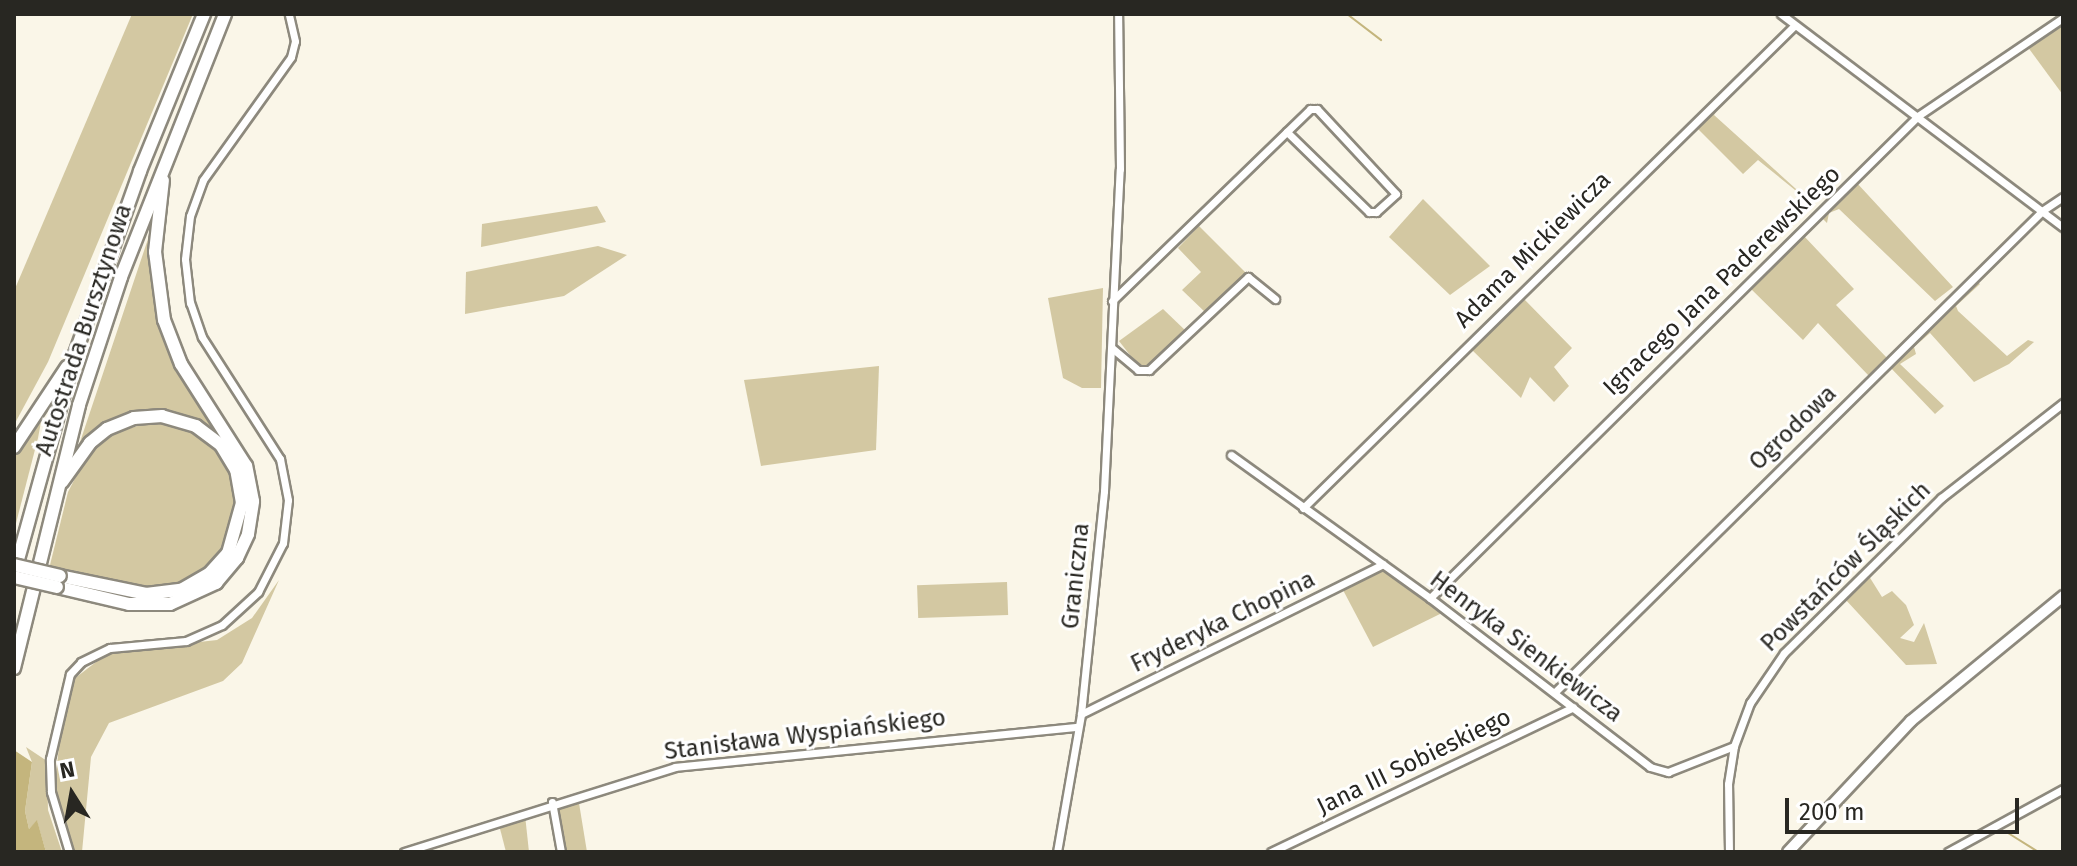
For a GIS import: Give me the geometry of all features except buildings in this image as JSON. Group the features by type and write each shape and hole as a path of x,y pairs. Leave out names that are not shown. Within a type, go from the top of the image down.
{"highway":[{"name":"Autostrada Bursztynowa","path":"14,575 75,354 140,171 204,14"},
{"name":"Autostrada Bursztynowa","path":"14,668 53,495 121,277 225,14"},
{"path":"14,565 147,606 185,600 228,571 248,534 253,501 246,466 181,364 159,300 155,252 167,157"},
{"path":"14,447 75,354"},
{"path":"14,575 146,594 189,586 228,553 241,520 241,492 229,457 213,438 188,422 153,415 125,420 98,435 53,495"}],"main road":[{"path":"1788,852 1911,721 2063,596"}],"street":[{"path":"69,852 51,792 50,759 70,674 81,662 110,648 186,641 222,625 258,592 283,543 288,500 280,459 202,337 190,303 185,259 190,216 203,180 291,57 295,41 289,14"},
{"name":"Graniczna","path":"1057,852 1081,714 1104,491 1120,169 1118,14"},
{"path":"1781,14 2063,227"},
{"name":"Ignacego Jana Paderewskiego","path":"1430,598 1918,116 2063,18"},
{"name":"Adama Mickiewicza","path":"1303,508 1795,25"},
{"path":"1112,301 1310,109 1317,109 1396,194 1376,212 1369,212 1287,132"},
{"name":"Ogrodowa","path":"1555,692 2042,211 2063,197"},
{"path":"1112,348 1138,370 1149,370 1248,277 1275,299"},
{"name":"Powstańców Śląskich","path":"1729,852 1728,784 1734,746 1750,703 1784,653 1941,498 2063,403"},
{"name":"Henryka Sienkiewicza","path":"1231,455 1430,598 1661,772 1734,746"},
{"name":"Fryderyka Chopina","path":"1081,714 1383,564"},
{"name":"Jana III Sobieskiego","path":"1271,852 1573,707"},
{"name":"Stanisława Wyspiańskiego","path":"404,852 552,802 675,767 1077,727"},
{"path":"1948,852 2063,789"},
{"path":"552,802 561,852"}],"shaded area":[{"path":"132,14 193,14 48,362 14,425 14,291"},
{"path":"2063,22 2063,95 2027,46"},
{"path":"1730,90 1714,115 1816,207 1758,160 1743,174 1694,125"},
{"path":"1856,182 1953,287 1935,301 1839,209 1829,213 1827,223 1821,217"},
{"path":"1423,199 1490,266 1450,295 1389,237"},
{"path":"597,206 606,222 481,247 482,224"},
{"path":"153,224 151,282 168,346 236,456 247,482 249,505 239,548 224,569 198,590 171,599 148,601 60,584 147,598 193,589 231,556 242,534 247,501 229,448 211,429 183,415 145,411 124,416 78,448"},
{"path":"1199,226 1247,274 1206,313 1182,290 1201,272 1178,248"},
{"path":"1803,235 1854,289 1836,305 1888,359 1869,376 1818,323 1803,340 1749,287"},
{"path":"598,246 627,255 564,296 465,314 466,272"},
{"path":"1977,281 1980,284 1956,306 1958,311 2007,356 2028,340 2034,342 2009,364 1974,382 1930,333 1914,347 1916,354 1900,364 1944,406 1935,414 1889,366"},
{"path":"1103,288 1101,388 1082,388 1063,378 1048,298"},
{"path":"1522,297 1572,348 1554,367 1569,386 1554,402 1530,377 1521,398 1470,348"},
{"path":"1163,309 1187,332 1155,363 1140,368 1119,341"},
{"path":"879,366 876,450 761,466 744,380"},
{"path":"157,420 191,428 217,448 231,470 237,493 231,539 211,567 176,586 145,589 49,569 68,492 87,455 111,434"},
{"path":"41,422 38,438 14,531 14,454"},
{"path":"1384,570 1442,613 1373,647 1343,590"},
{"path":"1867,573 1882,597 1892,591 1906,605 1914,625 1900,638 1914,642 1924,623 1937,664 1906,665 1845,599"},
{"path":"279,580 242,663 223,681 109,723 91,757 82,852 74,852 54,793 63,709 74,679 109,652 217,640 252,618"},
{"path":"1007,582 1008,615 918,618 917,585"},
{"path":"26,747 47,761 48,810 62,852 46,852 37,821 29,829 25,811 32,762"},
{"path":"14,750 32,762 25,811 29,829 37,820 46,852 14,852"},
{"path":"578,797 587,852 564,852 555,803"},
{"path":"525,815 529,852 506,852 498,821"}],"waterway":[{"path":"1347,14 1381,40"},
{"path":"2008,833 2038,852"}]}
